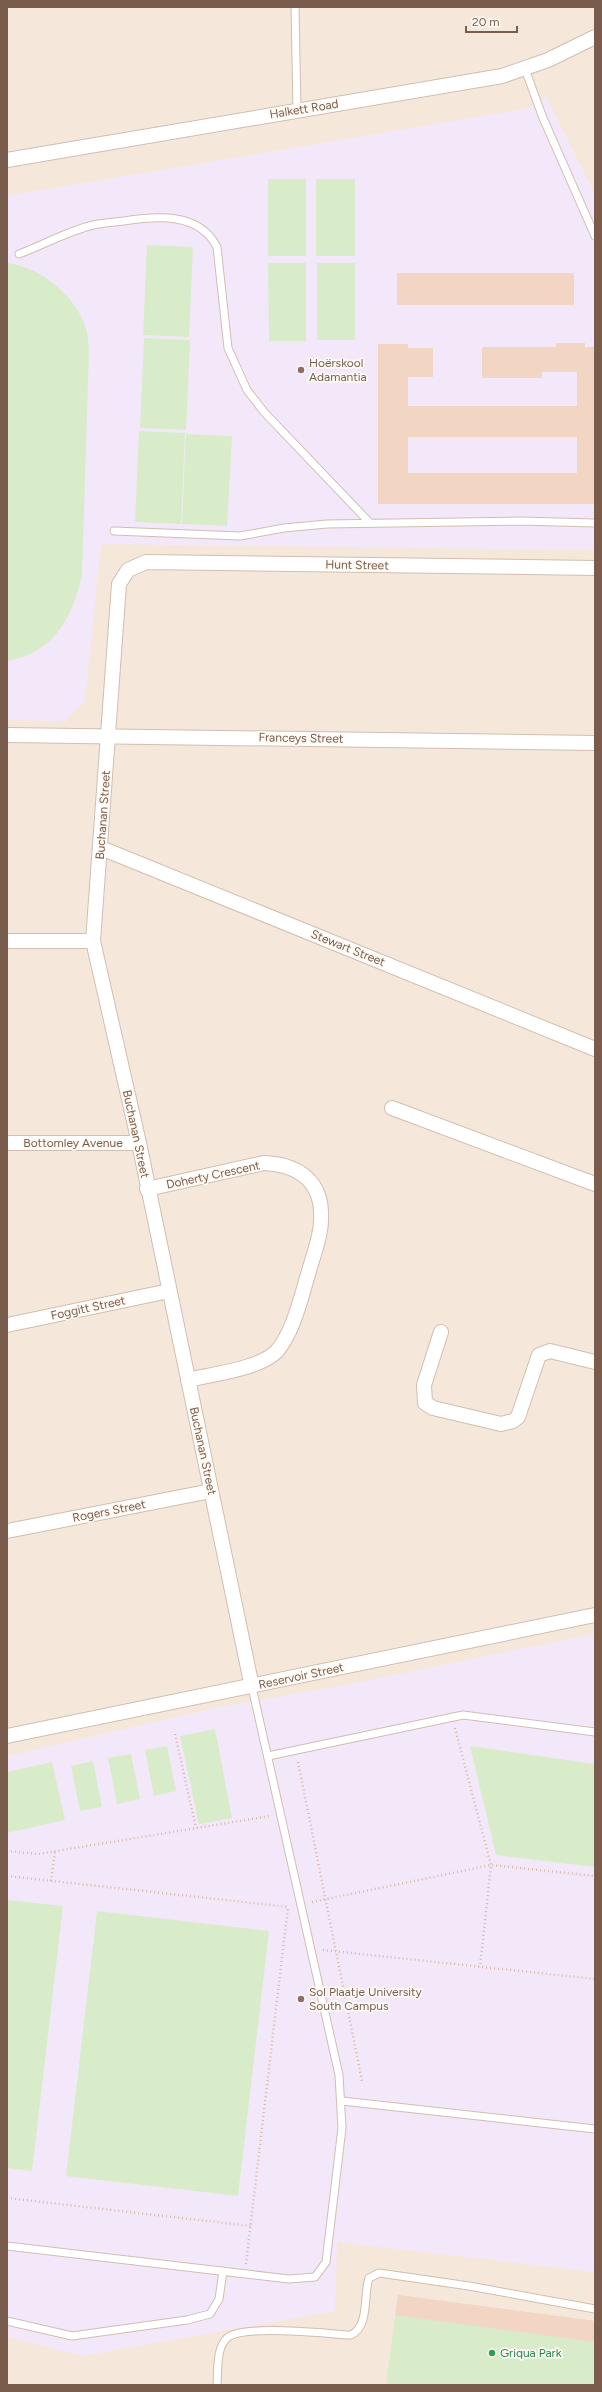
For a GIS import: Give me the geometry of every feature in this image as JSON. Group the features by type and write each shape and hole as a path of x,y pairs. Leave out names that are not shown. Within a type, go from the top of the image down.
{"street":[{"name":"Halkett Road","path":"7,160 502,76 525,69 595,37"},
{"name":"Hunt Street","path":"123,575 128,570 146,562 595,568"},
{"name":"Buchanan Street","path":"123,575 117,595 93,941 139,1143 147,1189 252,1687"},
{"name":"Franceys Street","path":"7,735 108,735 595,743"},
{"name":"Stewart Street","path":"100,848 595,1049"},
{"path":"7,941 93,941"},
{"path":"392,1108 595,1184"},
{"name":"Bottomley Avenue","path":"7,1143 139,1143"},
{"name":"Doherty Crescent","path":"147,1189 264,1163 279,1164 293,1168 304,1174 317,1193 322,1213 317,1241 301,1300 285,1339 276,1351 263,1361 188,1380"},
{"name":"Foggitt Street","path":"7,1325 169,1291"},
{"path":"442,1332 424,1385 425,1403 433,1408 501,1424 513,1422 518,1417 539,1355 543,1352 550,1351 595,1362"},
{"name":"Rogers Street","path":"7,1531 211,1491"},
{"name":"Reservoir Street","path":"7,1736 252,1687 595,1615"}],"lane":[{"path":"295,7 297,110"},
{"path":"525,69 543,118 595,236"},
{"path":"19,254 93,225 147,218 175,218 194,224 212,238 217,247 228,348 247,390 264,412 370,523"},
{"path":"114,531 240,536 320,524 520,521 595,523"},
{"path":"7,2246 289,2279 315,2277 326,2262 342,2128 342,2101 339,2075 252,1687"},
{"path":"268,1756 463,1715 595,1732"},
{"path":"342,2101 595,2129"},
{"path":"7,2321 72,2336 187,2320 210,2314 219,2299 223,2271"},
{"path":"217,2385 220,2350 226,2339 234,2334 259,2331 351,2335 356,2333 363,2322 369,2278 378,2273 469,2286 595,2309"}],"path":[{"path":"452,1718 491,1865 480,1967"},
{"path":"175,1734 196,1828"},
{"path":"296,1750 362,2081"},
{"path":"7,1851 38,1854 281,1814"},
{"path":"51,1881 55,1851"},
{"path":"311,1902 491,1865 595,1876"},
{"path":"7,1876 288,1907 296,1906"},
{"path":"245,2274 289,1899"},
{"path":"311,1949 595,1979"},
{"path":"7,2198 251,2226"}],"shaded area":[{"path":"7,7 595,7 595,2385 7,2385"},
{"name":"Hoërskool Adamantia","path":"546,96 595,195 595,550 101,544 85,701 65,721 7,720 7,196 525,109"},
{"name":"Sol Plaatje University South Campus","path":"595,1634 595,2272 337,2242 335,2311 82,2356 7,2337 7,1756 220,1707 340,1686"}],"green space":[{"path":"268,179 306,179 306,256 268,256"},
{"path":"316,179 355,179 355,256 316,256"},
{"path":"147,245 193,247 189,337 143,335"},
{"path":"7,263 32,270 55,285 65,294 74,304 81,316 87,330 89,349 82,576 73,606 58,631 49,642 23,657 7,661"},
{"path":"268,263 306,263 306,341 269,341"},
{"path":"317,263 355,263 355,340 317,340"},
{"path":"144,338 190,340 186,430 140,428"},
{"path":"139,431 185,433 181,524 135,522"},
{"path":"186,434 232,436 227,526 182,524"},
{"path":"215,1729 232,1818 199,1824 180,1736"},
{"path":"167,1746 176,1791 154,1796 145,1750"},
{"path":"470,1746 595,1764 595,1867 496,1855"},
{"path":"131,1754 140,1799 117,1804 108,1758"},
{"path":"93,1761 102,1807 80,1811 71,1766"},
{"path":"52,1762 65,1820 7,1833 7,1772"},
{"path":"7,1900 63,1906 32,2171 7,2168"},
{"path":"97,1911 269,1931 238,2196 66,2176"},
{"name":"Griqua Park","path":"398,2295 595,2321 595,2385 386,2385"}],"building":[{"path":"397,273 574,273 574,305 397,305"},
{"path":"556,343 585,343 585,347 595,347 595,504 378,504 378,344 408,344 408,348 433,348 433,377 408,377 408,406 577,406 577,372 542,372 542,378 482,378 482,347 556,347","holes":["408,437 577,437 577,473 408,473"]},
{"path":"398,2295 595,2321 595,2342 395,2315"}],"place":[{"name":"Hoërskool Adamantia","path":"301,370"},
{"name":"Sol Plaatje University South Campus","path":"301,1999"},
{"name":"Griqua Park","path":"492,2353"}]}
